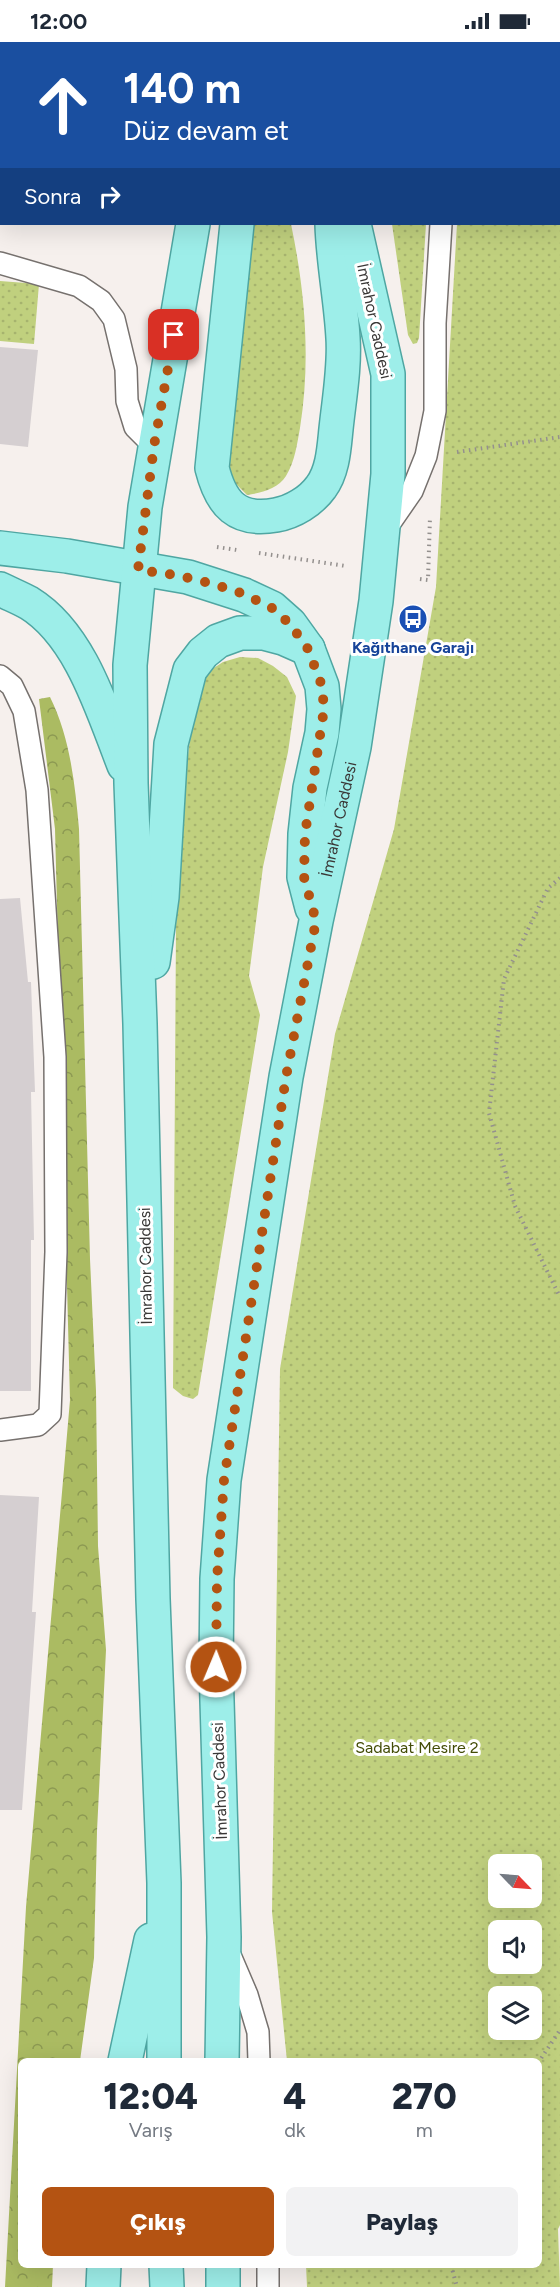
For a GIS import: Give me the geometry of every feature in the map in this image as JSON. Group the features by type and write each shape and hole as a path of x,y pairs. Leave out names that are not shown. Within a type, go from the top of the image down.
{"main road":[{"name":"İmrahor Caddesi","path":"164,2058 164,1883 153,1599 140,1024 131,783 130,665 138,570 154,446 193,225"},
{"path":"237,225 212,468 216,485 225,500 239,512 252,518 288,513 302,504 322,486 332,459 343,339 332,225"},
{"name":"İmrahor Caddesi","path":"222,2058 224,1937 216,1667 217,1579 224,1480 286,1077 316,921 354,747 376,601 388,474 388,374 354,225"},
{"path":"0,548 67,556 188,577 244,594 272,608 290,624 308,649 322,686 324,709 305,834 304,877 316,921"},
{"path":"0,589 31,604 61,631 79,660 95,693 131,783"},
{"path":"140,1024 162,897 171,744 190,670 203,653 218,641 240,633 264,633 308,649"},
{"path":"126,2058 164,1883"},
{"path":"103,2287 104,2268"},
{"path":"166,2268 167,2287"},
{"path":"223,2268 223,2287"}],"lane":[{"path":"383,533 412,491 426,456 435,411 435,324 441,225"},
{"path":"0,263 79,286 100,301 114,320 126,369 127,401 135,427 154,446"},
{"path":"0,676 12,686 24,711 37,790 56,1057 56,1252 50,1414 38,1425 0,1430"},
{"path":"224,1937 248,1995 256,2022 259,2058"},
{"path":"268,2268 268,2287"}],"path":[{"path":"456,453 560,437"},
{"path":"420,579 428,580 430,512"},
{"path":"560,878 548,888 504,979 489,1113 515,1206 560,1297"},
{"path":"541,2058 560,2030"},
{"path":"452,2268 457,2287"}],"green space":[{"path":"248,225 291,225 300,274 306,351 303,402 292,464 283,480 274,487 247,495 231,479 226,464"},
{"path":"392,225 426,225 417,343 413,344 408,335"},
{"name":"Sadabat Mesire 2","path":"457,225 560,225 560,2225 558,2229 560,2287 307,2287 306,2268 542,2268 542,2058 287,2058 272,1912 280,1369 335,1034 394,829 436,587"},
{"path":"0,281 39,284 34,344 0,341"},
{"path":"240,657 258,658 273,666 287,677 296,696 288,752 263,867 249,976 260,1015 198,1395 193,1399 183,1396 173,1388 176,925 187,764 195,697 206,673 223,662"},
{"path":"50,697 67,744 79,829 90,1259 96,1391 98,1546 106,1650 97,1831 94,1958 80,2058 18,2058 18,2268 53,2268 52,2287 5,2287 26,1907 70,1400 55,829 39,699"}],"building":[{"path":"0,347 38,350 28,447 0,444"},
{"path":"20,898 28,982 31,982 35,1092 31,1092 34,1240 31,1240 31,1391 0,1391 0,899"},
{"path":"0,1495 39,1497 32,1612 36,1612 22,1810 0,1810"}],"place":[{"name":"Kağıthane Garajı","path":"413,619"}],"route":[{"path":"174,335 154,446 138,570 188,577 213,584 244,594 272,608 290,624 308,649 322,686 324,709 322,733 310,788 305,834 304,877 316,921 286,1077 224,1480 217,1579 216,1667"}]}
